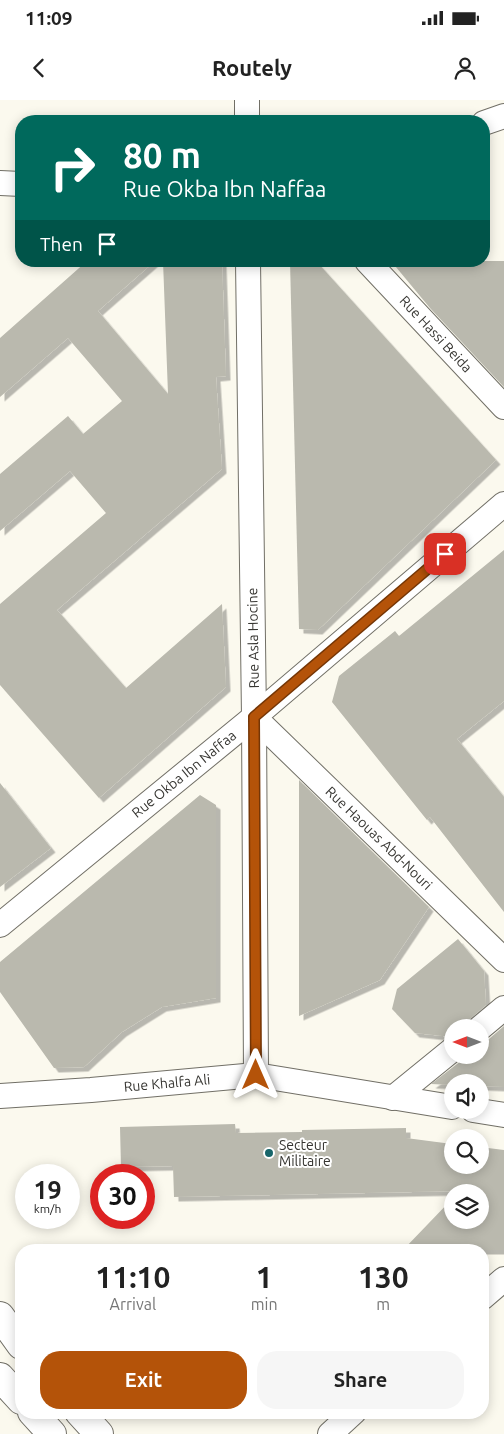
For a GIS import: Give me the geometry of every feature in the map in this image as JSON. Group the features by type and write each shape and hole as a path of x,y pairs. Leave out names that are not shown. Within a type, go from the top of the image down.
{"main road":[{"path":"0,1316 15,1337"},
{"path":"0,1377 15,1393"},
{"path":"85,1419 99,1434"}],"street":[{"path":"247,100 247,115"},
{"path":"490,121 504,116"},
{"path":"0,183 15,184"},
{"name":"Rue Asla Hocine","path":"248,267 254,717 256,1075"},
{"name":"Rue Hassi Beida","path":"373,267 504,407"},
{"name":"Rue Okba Ibn Naffaa","path":"0,925 254,717 504,504"},
{"name":"Rue Haouas Abd-Nouri","path":"254,717 504,960"},
{"path":"489,1020 504,1008"},
{"path":"393,1098 444,1057"},
{"name":"Rue Khalfa Ali","path":"0,1096 256,1075 444,1106"},
{"path":"489,1113 504,1115"},
{"path":"489,1292 504,1279"},
{"path":"330,1434 346,1419"}],"building":[{"path":"490,261 504,261 504,387 430,308 396,267 490,267"},
{"path":"80,267 148,267 98,311 168,394 163,267 222,267 226,376 216,377 222,469 57,610 126,688 222,604 226,687 99,798 0,685 0,604 106,513 70,471 0,531 0,474 68,416 83,434 122,401 68,338 0,397 0,338"},
{"path":"290,267 321,267 496,460 318,630 299,629"},
{"path":"504,550 504,701 457,739 504,797 504,912 430,817 427,820 332,702 339,676 395,631 399,636"},
{"path":"299,780 429,907 380,980 299,1016"},
{"path":"0,783 51,848 0,887"},
{"path":"200,795 216,805 216,998 162,1007 122,1032 84,1067 54,1068 0,992 0,962"},
{"path":"458,939 484,971 486,1005 470,1019 444,1019 444,1036 415,1033 392,1009 397,989"},
{"path":"504,1026 504,1087 489,1086 489,1074 444,1074 457,1064 489,1064 489,1039"},
{"path":"444,1074 444,1085 431,1084"},
{"path":"235,1124 236,1133 406,1128 406,1138 444,1143 444,1174 489,1174 489,1148 504,1150 504,1250 489,1250 489,1244 409,1244 444,1207 444,1229 489,1229 489,1184 444,1184 444,1191 174,1197 173,1166 121,1164 120,1127"}],"place":[{"name":"Secteur Militaire","path":"269,1153"}],"route":[{"path":"256,1075 254,717 445,554"}]}
